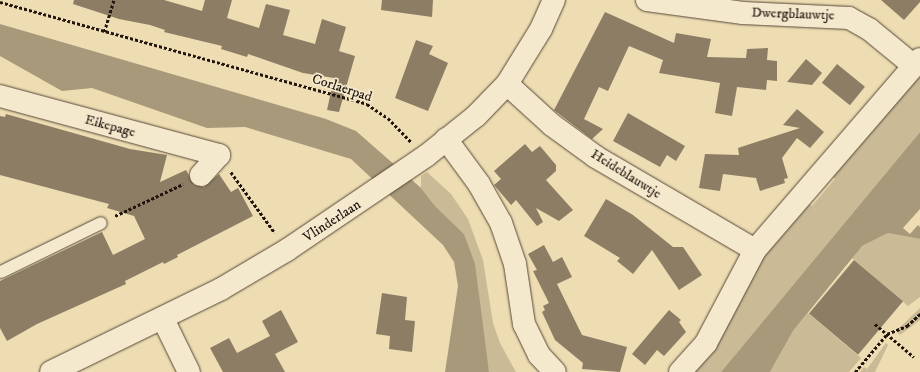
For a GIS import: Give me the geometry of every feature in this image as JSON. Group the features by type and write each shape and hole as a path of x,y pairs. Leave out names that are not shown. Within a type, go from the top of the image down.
{"street":[{"name":"Vlinderlaan","path":"51,372 163,319 287,250 367,199 476,116 507,84 541,29 554,0"},
{"name":"Dwergblauwtje","path":"647,0 743,13 849,18 869,29 917,62"},
{"path":"680,372 706,343 755,250 917,62"},
{"name":"Heideblauwtje","path":"507,84 552,125 596,157 755,250"},
{"name":"Eikepage","path":"0,96 219,155"},
{"path":"446,139 480,184 501,223 515,264 526,330 539,355 554,372"},
{"path":"201,175 219,155"},
{"path":"163,319 189,372"}],"lane":[{"path":"1,272 101,223"}],"path":[{"path":"104,32 114,0"},
{"name":"Corlaerpad","path":"0,2 367,104 388,118 418,161"},
{"path":"219,155 287,250"},
{"path":"101,223 201,175"},
{"path":"855,372 887,334 906,326 920,314"},
{"path":"875,324 914,357"}],"shaded area":[{"path":"0,24 326,119 356,131 421,188 435,206 464,234 475,264 489,372 445,372 458,286 454,262 443,245 351,159 245,127 207,128 92,88 62,91 0,56"},
{"path":"920,70 920,132 721,372 690,372 756,264 807,203 812,206 835,179 831,175"},
{"path":"920,132 920,239 888,233 862,246 793,331 770,372 721,372"},
{"path":"427,172 451,194 468,219 483,260 493,323 500,343 516,372 489,372 464,234 435,206 421,188 421,176"},
{"path":"888,233 920,239 920,297 908,306 851,257 862,246"},
{"path":"920,308 920,320 900,335 896,331"},
{"path":"808,313 861,358 849,372 770,372 793,331"},
{"path":"886,343 888,345 875,372 860,372 864,367 867,369"}],"pier":[{"path":"920,209 920,227 918,225 910,234 903,228"}],"building":[{"path":"74,0 164,0 202,11 205,0 232,0 227,18 259,28 266,4 290,10 283,35 315,44 322,19 346,27 339,51 355,56 339,112 327,110 334,78 303,73 248,54 247,57 221,49 222,46 164,32 165,30 150,25 119,19 73,4"},
{"path":"382,0 433,0 432,17 381,10"},
{"path":"881,0 920,0 920,2 904,20"},
{"path":"605,12 674,43 676,33 711,39 707,57 746,58 747,49 768,48 767,60 777,61 777,81 767,80 766,90 737,87 732,116 715,113 720,83 659,73 663,60 629,46 608,91 599,87 584,119 603,129 592,139 554,110"},
{"path":"416,40 433,46 429,54 448,63 428,111 395,98"},
{"path":"806,59 822,73 812,85 787,82"},
{"path":"837,64 865,87 850,105 822,83"},
{"path":"797,109 824,132 810,148 797,138 782,158 788,178 784,179 785,183 760,191 756,178 723,174 720,191 699,188 705,154 739,155 738,148 800,128 783,125"},
{"path":"628,113 685,146 676,161 667,155 660,167 613,141"},
{"path":"6,114 130,149 167,155 160,182 186,170 194,185 204,187 219,174 231,192 238,188 253,216 177,255 178,257 164,264 163,262 125,281 126,284 37,324 7,341 0,328 0,281 102,232 113,255 145,239 134,216 107,208 109,204 0,175 0,116 5,117"},
{"path":"525,144 532,152 540,146 556,165 556,171 546,180 573,210 559,221 536,208 543,222 537,226 516,200 511,205 494,185 501,179 494,171"},
{"path":"606,199 633,215 673,247 683,247 702,275 679,290 652,250 633,274 617,261 620,258 584,236"},
{"path":"544,245 553,262 562,257 572,277 557,284 582,335 627,347 620,372 582,369 583,363 555,340 542,312 545,310 543,306 549,303 533,271 537,270 528,254"},
{"path":"854,260 903,301 858,355 809,314"},
{"path":"382,293 407,297 405,320 415,321 412,352 389,349 390,336 376,334"},
{"path":"281,310 298,342 275,354 285,372 223,372 210,348 229,338 237,353 270,336 262,321"},
{"path":"669,310 681,320 679,322 686,332 664,356 657,350 645,365 632,354"}]}
